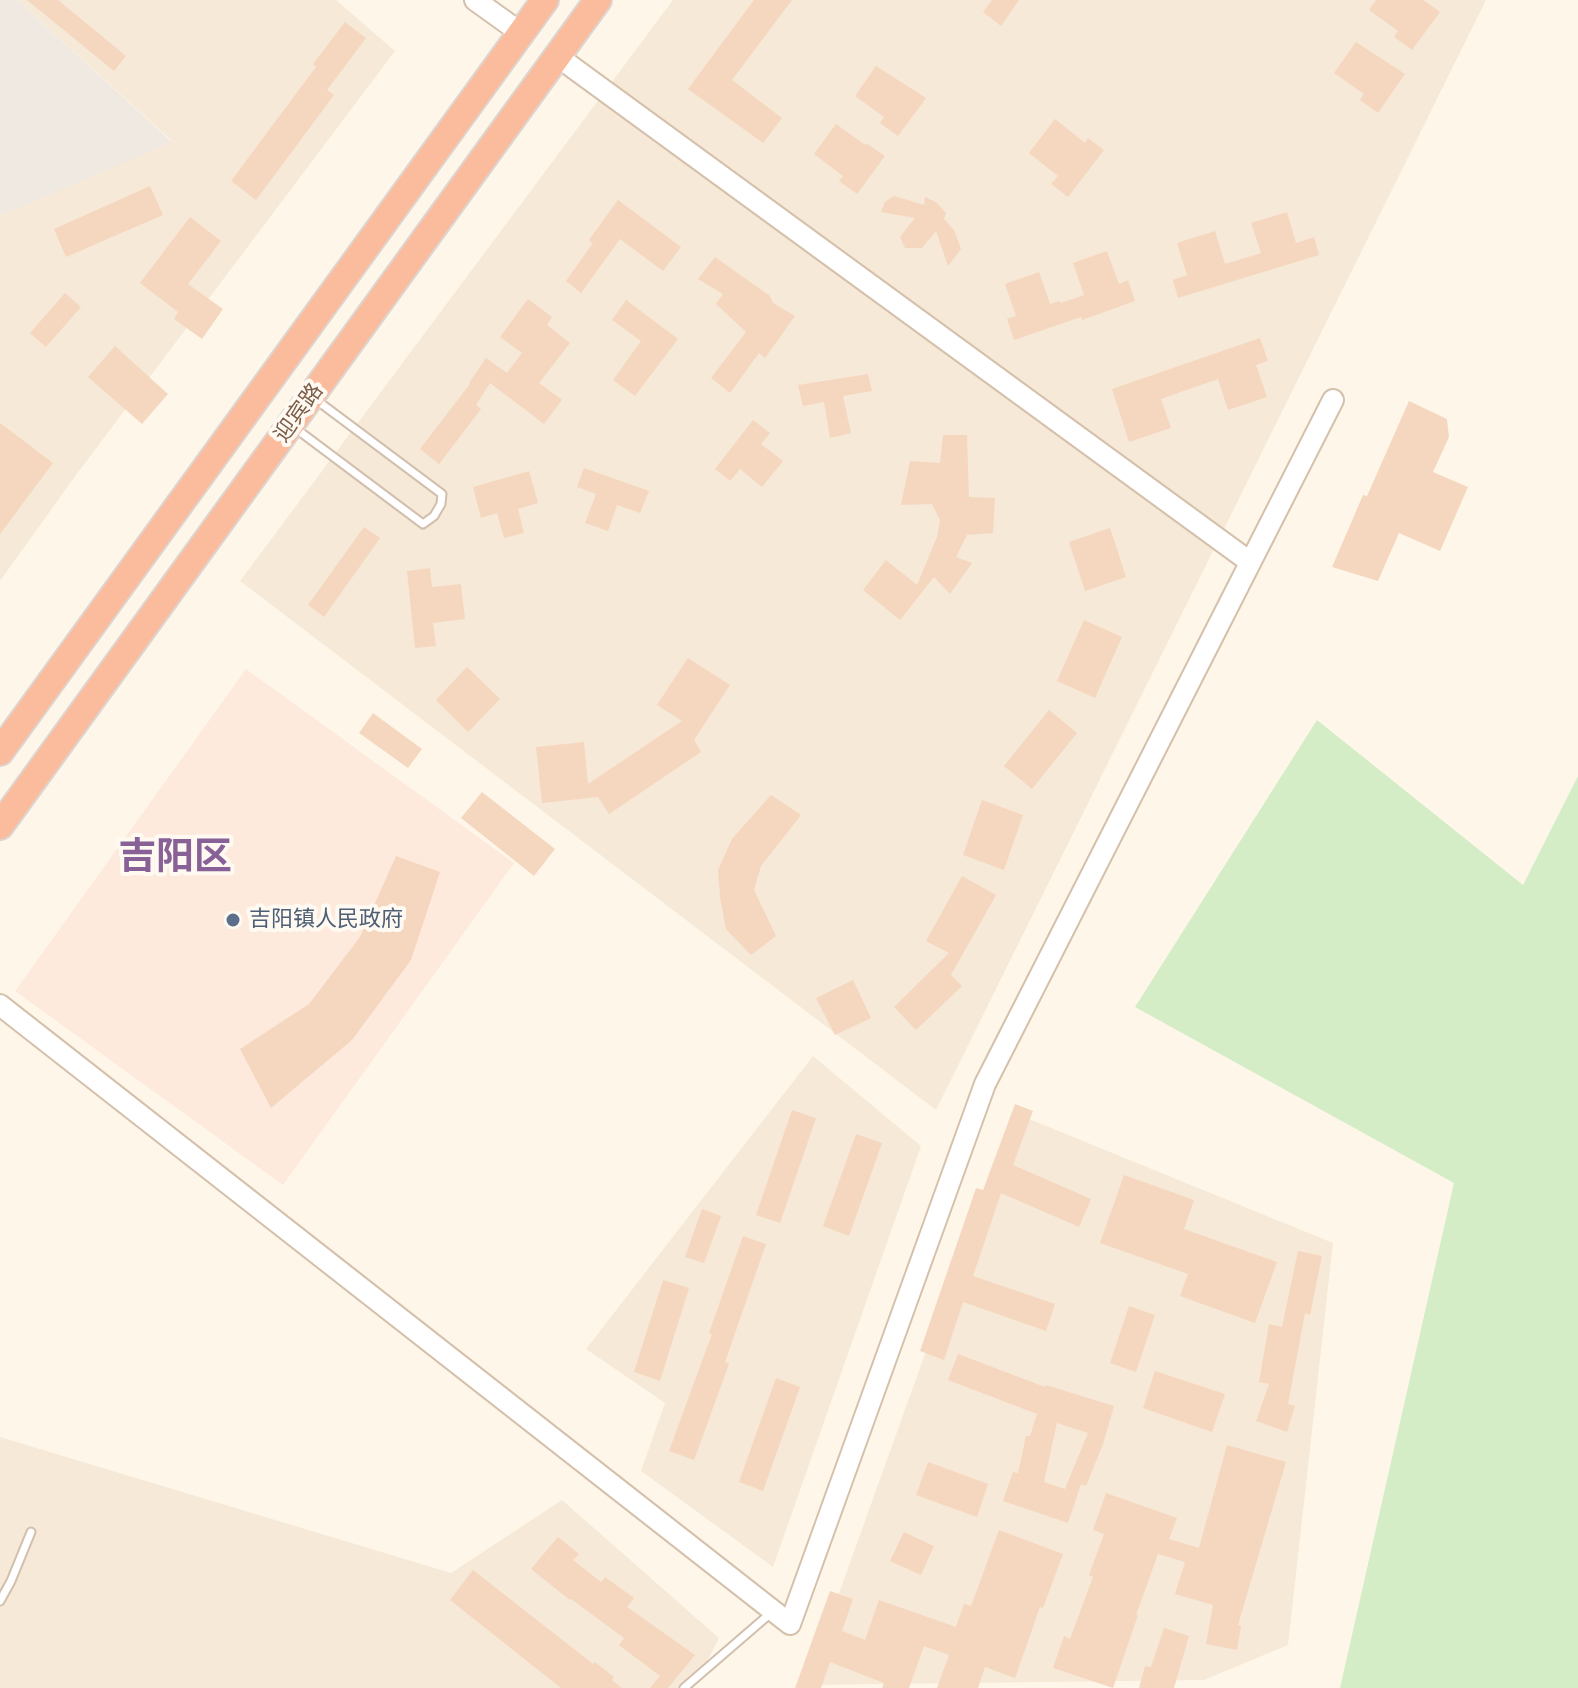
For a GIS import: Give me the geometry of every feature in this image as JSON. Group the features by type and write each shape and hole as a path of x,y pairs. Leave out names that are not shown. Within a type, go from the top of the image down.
{"highway":[{"name":"迎宾路","path":"0,752 545,0"},
{"name":"迎宾路","path":"0,826 598,0"}],"street":[{"path":"475,0 521,33"},
{"path":"557,56 1250,562"},
{"path":"0,1005 790,1624 985,1084 1333,400"}],"lane":[{"path":"290,425 423,524 434,516 441,504 442,494 311,396"},
{"path":"0,1601 31,1532"},
{"path":"684,1688 773,1611"}],"shaded area":[{"path":"0,0 17,0 172,142 0,216"},
{"path":"17,0 336,0 395,51 76,475 0,581 0,216 172,141"},
{"path":"673,0 1486,0 936,1110 240,581"},
{"path":"246,669 514,863 283,1185 15,991"},
{"path":"813,1056 921,1146 773,1567 641,1471 665,1403 586,1349"},
{"path":"1012,1112 1333,1243 1288,1645 1204,1680 806,1685"},
{"path":"0,1437 451,1573 562,1500 719,1638 693,1688 0,1688"}],"green space":[{"path":"1317,720 1523,885 1578,776 1578,1688 1340,1688 1454,1183 1135,1007"}],"building":[{"path":"27,0 58,0 126,56 114,71"},
{"path":"754,0 792,0 732,80 782,118 763,143 688,89"},
{"path":"992,0 1019,0 1001,26 983,12"},
{"path":"1376,0 1423,0 1440,12 1412,50 1394,37 1398,31 1369,10"},
{"path":"345,22 366,38 327,90 334,95 256,200 231,181 316,67 313,64"},
{"path":"1356,42 1405,74 1378,113 1360,100 1364,94 1334,73"},
{"path":"876,66 926,98 898,136 880,123 884,117 855,96"},
{"path":"1055,119 1085,143 1088,138 1104,150 1068,197 1051,184 1058,176 1029,153"},
{"path":"836,124 885,156 857,194 839,181 843,176 814,154"},
{"path":"150,186 163,215 66,257 54,229"},
{"path":"894,196 924,205 925,197 936,202 946,213 944,219 954,230 961,249 948,266 936,231 922,248 905,248 900,237 915,218 881,212 885,202"},
{"path":"618,200 681,247 663,271 620,239 581,293 566,281 593,243 589,240"},
{"path":"1287,212 1296,243 1314,237 1319,255 1178,298 1173,280 1187,275 1177,243 1215,231 1225,264 1261,253 1251,223"},
{"path":"190,217 221,241 188,284 223,309 202,339 174,319 178,312 140,283"},
{"path":"1107,251 1119,284 1128,280 1135,301 1014,340 1007,319 1016,316 1005,284 1039,272 1050,304 1061,303 1084,295 1073,263"},
{"path":"715,257 770,296 773,303 795,316 765,358 759,353 730,393 711,378 746,332 716,304 723,294 698,279"},
{"path":"65,293 81,307 46,347 30,333"},
{"path":"528,299 552,317 547,325 570,343 539,383 562,400 544,424 490,383 476,405 481,409 439,464 420,449 486,358 507,373 522,353 500,337"},
{"path":"626,300 678,339 635,396 613,380 641,341 612,320"},
{"path":"1260,338 1268,361 1256,365 1267,397 1228,410 1218,379 1161,399 1171,428 1129,442 1112,389"},
{"path":"115,346 168,394 142,424 88,377"},
{"path":"868,374 872,391 843,396 851,433 830,438 824,402 803,406 798,385"},
{"path":"1409,401 1447,419 1449,437 1433,472 1468,487 1440,551 1399,533 1378,581 1332,567 1363,495 1367,496"},
{"path":"753,420 770,433 761,444 783,461 762,487 740,469 730,481 715,469"},
{"path":"0,423 53,463 0,534"},
{"path":"943,435 967,435 969,497 995,498 993,533 967,535 956,557 972,563 950,594 934,577 900,620 863,590 886,560 917,585 937,537 940,520 932,504 901,505 910,461 940,463"},
{"path":"584,468 649,491 640,513 617,505 608,531 585,523 596,494 577,487"},
{"path":"529,471 538,503 518,509 524,533 504,538 497,513 481,518 473,487"},
{"path":"364,527 380,538 324,617 308,605"},
{"path":"1110,528 1126,577 1085,591 1069,542"},
{"path":"430,568 432,587 461,584 465,619 433,623 436,646 415,648 407,571"},
{"path":"1084,620 1122,637 1095,698 1057,681"},
{"path":"688,658 730,685 694,740 701,752 609,814 598,797 542,803 536,747 584,742 588,784 682,721 657,705"},
{"path":"467,667 500,699 468,732 436,700"},
{"path":"1049,710 1077,733 1032,789 1004,766"},
{"path":"373,713 422,749 408,768 359,733"},
{"path":"482,792 555,849 534,876 461,818"},
{"path":"771,795 801,815 761,866 754,890 776,936 751,955 726,929 718,870 732,839"},
{"path":"982,800 1023,815 1004,870 963,855"},
{"path":"396,856 440,872 411,960 352,1040 271,1108 240,1049 309,1004 360,937"},
{"path":"962,876 996,895 951,975 962,986 916,1030 894,1007 949,953 926,941"},
{"path":"853,980 871,1018 835,1035 816,998"},
{"path":"1015,1104 1033,1111 1013,1165 1091,1199 1079,1227 1001,1193 973,1276 1055,1304 1046,1331 963,1302 944,1360 920,1351 976,1188 983,1190"},
{"path":"792,1110 816,1118 780,1223 756,1215"},
{"path":"856,1134 882,1143 849,1236 823,1226"},
{"path":"1124,1175 1194,1200 1184,1229 1277,1262 1255,1323 1180,1296 1188,1274 1100,1243"},
{"path":"702,1209 721,1216 704,1263 685,1257"},
{"path":"743,1236 766,1244 725,1362 729,1364 694,1460 669,1451 712,1334 709,1333"},
{"path":"1298,1251 1322,1256 1310,1315 1305,1313 1288,1404 1295,1406 1287,1432 1256,1421 1269,1384 1259,1382 1269,1324 1282,1327"},
{"path":"663,1280 689,1288 660,1381 634,1372"},
{"path":"1129,1306 1155,1315 1136,1372 1110,1363"},
{"path":"958,1354 1045,1387 1114,1406 1103,1444 1086,1486 1081,1484 1068,1523 1003,1501 1013,1472 1018,1473 1026,1436 1030,1436 1037,1414 948,1380","holes":["1057,1423 1088,1433 1065,1489 1044,1482"]},
{"path":"1155,1371 1225,1394 1212,1432 1143,1408"},
{"path":"776,1378 800,1387 763,1491 739,1482"},
{"path":"1227,1445 1286,1462 1238,1625 1241,1626 1237,1650 1206,1644 1213,1605 1175,1594 1185,1562 1158,1554 1113,1688 1053,1668 1064,1636 1070,1639 1093,1577 1089,1575 1104,1534 1093,1530 1106,1493 1177,1518 1169,1539 1199,1548"},
{"path":"928,1462 988,1484 977,1517 916,1495"},
{"path":"999,1530 1063,1554 1015,1678 985,1667 978,1688 937,1688 949,1655 924,1646 909,1688 882,1688 884,1683 830,1662 821,1688 795,1688 830,1591 853,1599 842,1631 865,1640 879,1600 956,1627 964,1604 971,1606"},
{"path":"904,1532 934,1546 921,1575 890,1561"},
{"path":"558,1537 579,1554 573,1560 601,1582 605,1577 634,1598 627,1607 695,1655 668,1688 650,1688 660,1676 619,1645 624,1638 531,1569"},
{"path":"473,1570 614,1677 612,1680 622,1688 561,1688 450,1600"},
{"path":"1164,1628 1189,1636 1174,1688 1139,1688 1145,1666 1151,1667"}],"place":[{"name":"吉阳镇人民政府","path":"233,920"}],"district":[{"name":"吉阳区","path":"175,858"}]}
